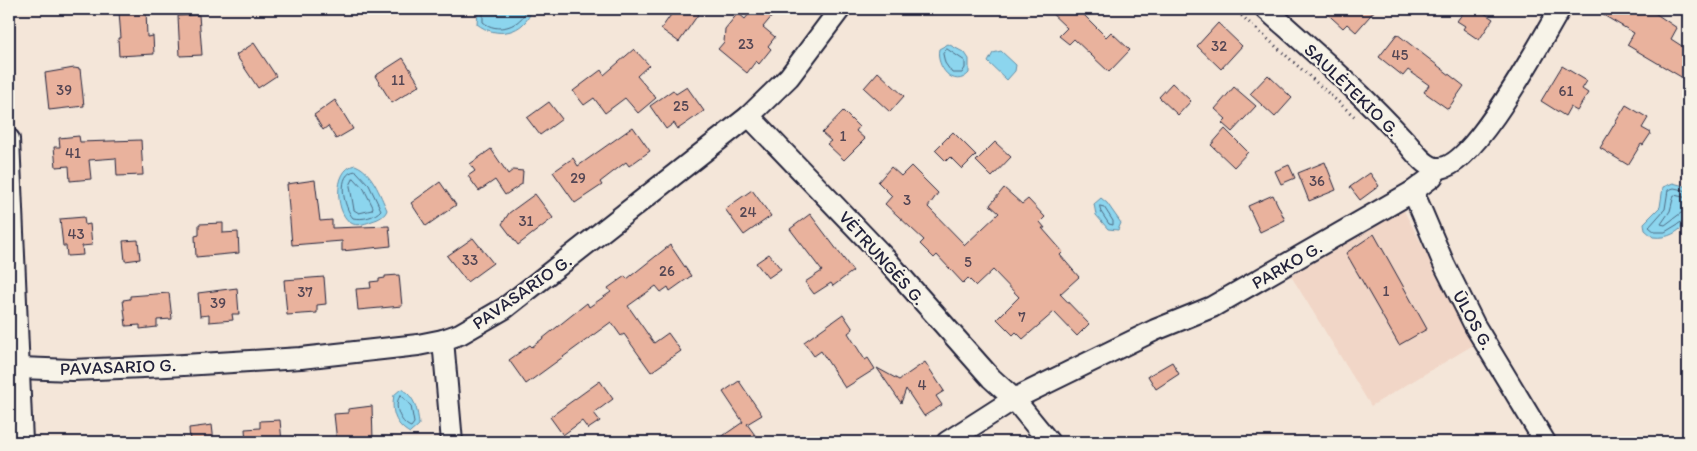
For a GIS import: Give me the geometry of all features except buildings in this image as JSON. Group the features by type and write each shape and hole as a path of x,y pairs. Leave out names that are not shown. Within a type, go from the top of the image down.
{"street":[{"name":"PAVASARIO G.","path":"20,368 72,370 301,358 444,340 489,319 505,308 749,116 789,77 840,9"},
{"name":"SAULĖTEKIO G.","path":"1266,9 1378,112 1421,159 1429,166 1438,168"},
{"name":"PARKO G.","path":"947,442 1014,400 1155,330 1212,307 1412,192 1432,176 1438,168 1450,166 1483,134 1560,9"},
{"name":"VĖTRUNGĖS G.","path":"749,116 884,257 991,378 1014,400 1049,442"},
{"path":"9,139 22,442"},
{"name":"ŪLOS G.","path":"1412,192 1444,264 1475,326 1545,442"},
{"path":"444,340 452,442"}],"path":[{"path":"1234,9 1362,124"}],"shaded area":[{"path":"1403,209 1475,344 1371,406 1291,276"}],"water":[{"path":"478,9 532,9 523,24 517,29 501,32 485,29 477,24"},
{"path":"948,44 965,53 969,59 969,73 963,78 957,79 952,77 943,69 940,62 939,49"},
{"path":"1001,51 1016,65 1015,71 1007,80 988,62 993,53"},
{"path":"355,165 366,172 371,178 387,210 379,218 358,225 347,220 342,212 339,193 342,175 348,168"},
{"path":"1673,183 1688,187 1688,221 1673,234 1664,237 1653,237 1645,230 1644,223 1660,207 1663,187"},
{"path":"1101,198 1107,203 1121,223 1118,230 1108,229 1096,215 1094,204"},
{"path":"401,389 413,400 418,414 419,425 410,433 401,426 395,417 393,407 394,395"}]}
